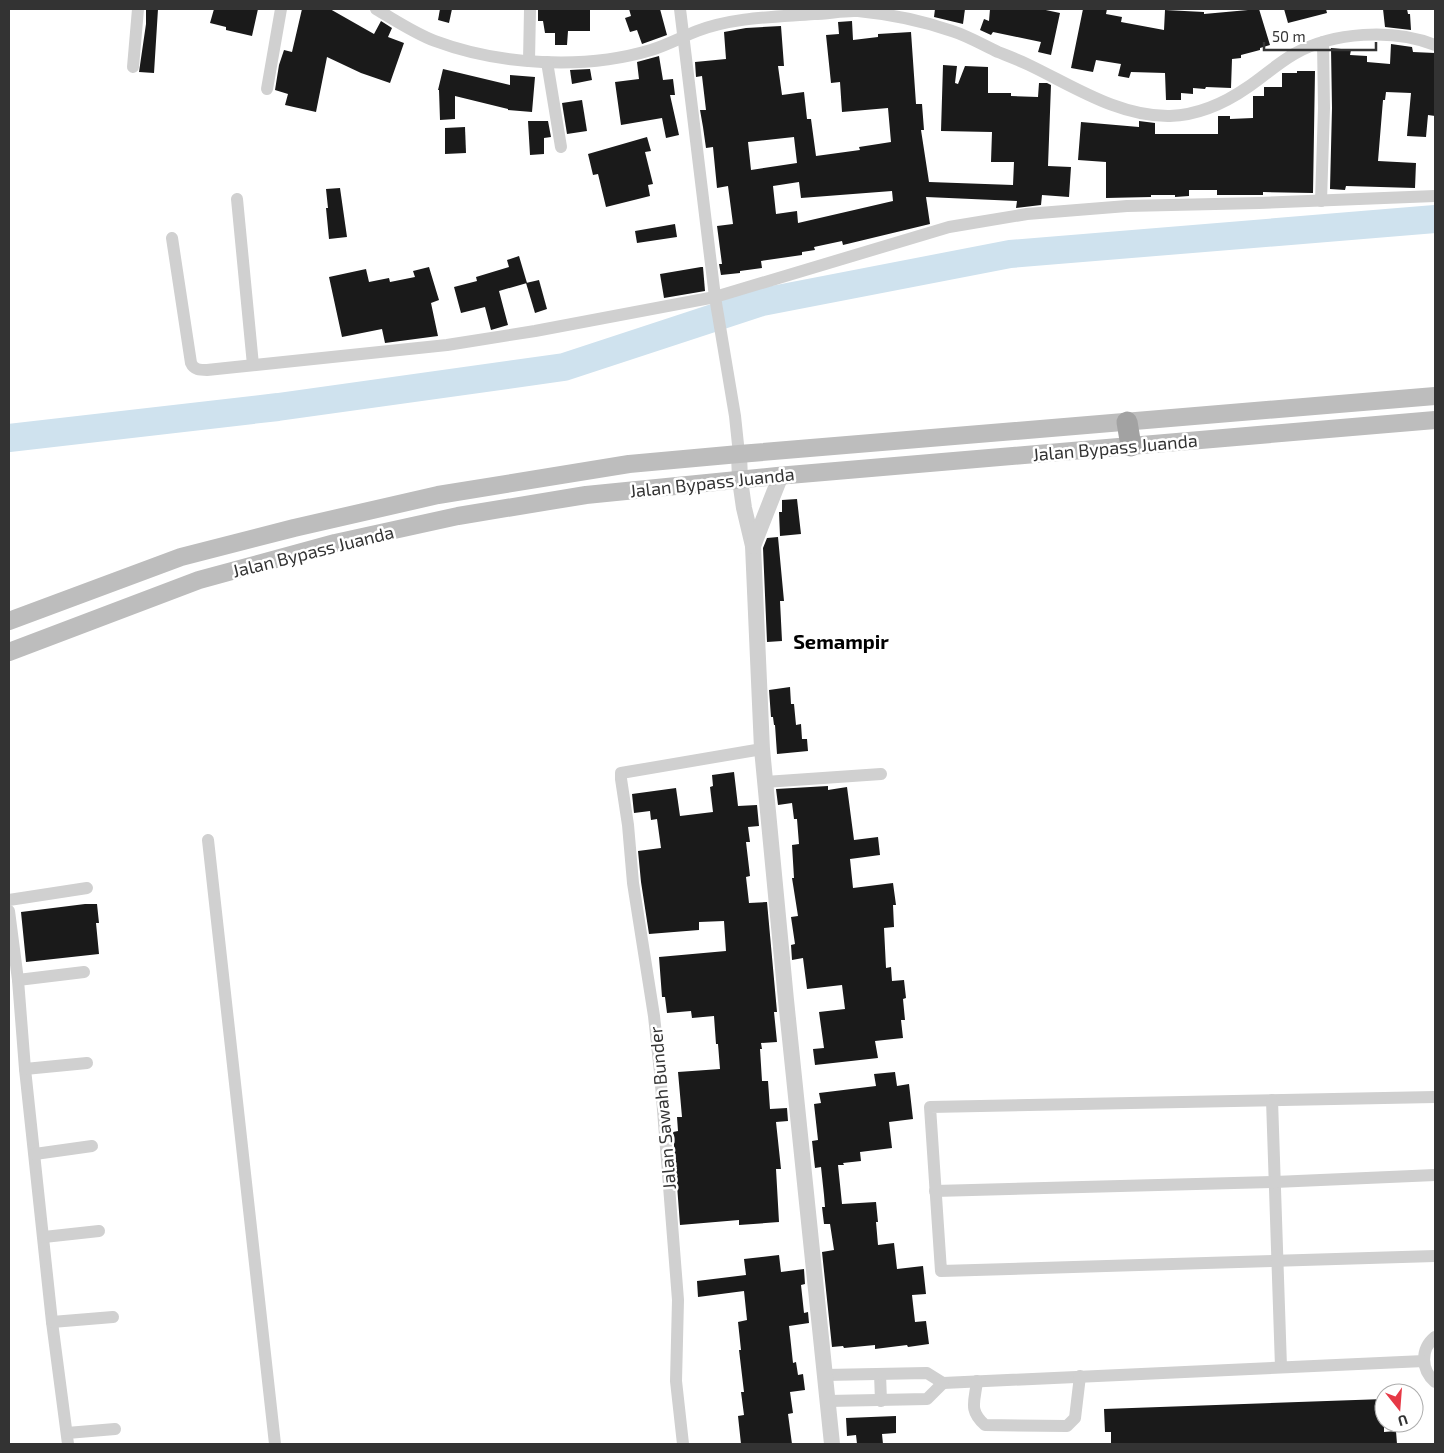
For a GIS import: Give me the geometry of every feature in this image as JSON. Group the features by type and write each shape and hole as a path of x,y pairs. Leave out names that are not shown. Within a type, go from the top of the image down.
{"highway":[{"path":"1127,422 1131,446"}],"main road":[{"name":"Jalan Bypass Juanda","path":"9,622 181,557 294,528 438,495 620,466 739,454 1435,396"},
{"name":"Jalan Bypass Juanda","path":"9,652 199,580 335,543 458,516 586,495 780,475 1435,420"},
{"path":"363,513 363,526 371,536"}],"street":[{"path":"133,67 138,9"},
{"path":"267,89 282,9"},
{"path":"376,9 434,41 472,53 529,61 562,63 612,60 650,50 684,38 697,31 726,23 761,18 857,11 909,19 953,31 1121,108 1152,115 1172,116 1194,113 1223,102 1248,87 1295,53 1331,39 1349,36 1401,36 1435,45"},
{"path":"529,61 530,9"},
{"path":"680,9 716,301 739,454 740,480 744,508 754,546 762,749 832,1444"},
{"path":"1321,201 1324,108 1323,42"},
{"path":"547,62 561,148"},
{"path":"172,238 193,366 198,370 207,370 447,345 716,301 949,227 1028,214 1127,206 1435,196"},
{"path":"237,199 253,365"},
{"path":"754,546 780,475"},
{"name":"Jalan Sawah Bunder","path":"684,1444 676,1381 678,1300 660,1072 653,1007 633,883 628,825 621,784 622,773 762,749"},
{"path":"765,782 881,774"},
{"path":"208,840 275,1444"},
{"path":"9,900 87,888"},
{"path":"9,912 18,980 52,1322 67,1439 116,1429"},
{"path":"18,980 84,972"},
{"path":"26,1069 87,1063"},
{"path":"1435,1097 930,1107 934,1191 941,1271 1435,1256"},
{"path":"1272,1100 1281,1367"},
{"path":"35,1154 92,1146"},
{"path":"934,1191 1275,1182 1435,1175"},
{"path":"44,1236 99,1232"},
{"path":"52,1322 113,1317"},
{"path":"1435,1337 1427,1347 1424,1361 1428,1375 1435,1382"},
{"path":"825,1375 926,1373 942,1383 1424,1361"},
{"path":"880,1374 881,1401"},
{"path":"977,1381 973,1411 984,1425 1067,1426 1075,1418 1080,1376"},
{"path":"828,1401 927,1399 942,1383"}],"building":[{"path":"146,9 158,9 154,73 139,72 146,24"},
{"path":"214,9 258,9 252,36 226,30 226,27 210,23"},
{"path":"302,9 330,9 374,34 381,21 392,28 388,37 404,43 390,83 361,73 327,57 316,112 285,105 288,94 275,90 279,65 284,50 292,52"},
{"path":"440,9 452,9 449,23 438,20"},
{"path":"538,9 590,9 590,31 568,31 567,45 555,45 555,33 545,33 543,21 538,21"},
{"path":"629,9 660,9 667,35 642,44 637,30 630,32 625,18 631,16"},
{"path":"935,9 965,9 963,24 934,17"},
{"path":"990,9 1041,9 1060,13 1051,55 1038,52 1041,42 993,32 991,35 980,30 984,19 989,21"},
{"path":"1083,9 1107,9 1106,14 1122,17 1121,22 1164,30 1165,10 1204,12 1204,14 1259,9 1270,45 1241,55 1241,58 1232,59 1231,88 1193,88 1193,94 1181,93 1181,100 1166,100 1165,73 1131,72 1129,78 1118,76 1121,64 1096,60 1093,72 1071,68"},
{"path":"1284,9 1326,9 1327,13 1288,23"},
{"path":"1383,9 1407,9 1408,14 1410,14 1411,30 1385,27"},
{"path":"852,21 853,40 878,37 878,34 911,32 916,104 922,104 924,130 921,130 929,182 1013,185 1014,162 991,162 992,132 941,131 943,65 957,66 955,83 958,84 965,66 988,67 988,93 1011,93 1011,96 1038,97 1039,83 1051,85 1048,166 1071,167 1069,197 1042,195 1041,205 1016,208 1017,201 926,197 930,224 843,245 842,241 814,247 815,250 802,252 802,255 761,261 762,268 721,275 719,264 722,264 717,226 733,224 728,186 717,188 713,147 706,148 700,110 706,110 702,76 696,77 695,62 726,59 724,32 746,28 781,26 784,66 778,66 782,95 804,92 807,119 811,119 816,156 860,150 859,147 891,142 888,108 842,112 840,82 831,83 826,35 839,34 838,22","holes":["794,137 797,163 751,170 748,142","799,182 801,198 892,191 893,201 798,223 797,211 776,214 773,186"]},
{"path":"1391,44 1412,47 1413,52 1435,53 1435,116 1428,115 1426,137 1407,136 1411,93 1386,92 1385,100 1383,100 1378,161 1416,163 1415,188 1346,186 1345,190 1330,189 1331,48 1351,50 1350,55 1367,56 1367,62 1390,64"},
{"path":"659,56 663,80 673,79 675,95 670,95 679,135 666,138 662,118 621,125 615,82 639,79 637,62"},
{"path":"443,69 510,85 510,75 535,77 532,112 508,110 455,96 455,119 440,120 438,90"},
{"path":"590,69 592,80 572,84 570,70"},
{"path":"1297,71 1315,71 1313,193 1263,192 1263,195 1217,195 1217,190 1189,190 1189,196 1151,195 1151,197 1106,198 1106,162 1078,160 1081,122 1139,127 1139,121 1155,123 1155,134 1218,134 1218,116 1230,116 1230,119 1253,118 1253,96 1264,96 1264,87 1282,87 1282,73 1297,73"},
{"path":"582,100 587,131 567,134 562,103"},
{"path":"528,121 548,121 551,137 544,138 544,154 530,155"},
{"path":"465,127 466,153 445,154 445,128"},
{"path":"647,137 651,151 645,152 653,184 648,185 650,196 606,207 598,174 593,175 588,154"},
{"path":"340,188 347,237 329,239 326,189"},
{"path":"675,224 677,237 637,243 635,231"},
{"path":"519,256 527,283 499,291 508,325 491,330 485,307 461,313 454,287 477,281 476,277 509,267 507,260"},
{"path":"429,267 439,300 431,303 438,336 385,343 382,329 342,337 329,277 366,269 369,282 389,278 390,282 415,277 413,271"},
{"path":"703,267 705,291 664,298 660,274"},
{"path":"539,280 547,309 535,313 526,283"},
{"path":"797,499 801,534 780,536 779,512 782,512 782,500"},
{"path":"778,537 784,601 780,601 782,641 767,642 763,548 767,538"},
{"path":"790,687 791,704 794,704 796,725 801,724 802,739 807,739 808,751 777,754 775,725 773,717 771,717 769,690"},
{"path":"734,772 738,806 757,805 759,826 748,827 750,842 746,842 750,876 746,877 749,903 767,902 777,1012 774,1012 777,1042 761,1043 762,1081 768,1081 770,1109 787,1108 788,1121 776,1122 781,1169 776,1169 779,1222 739,1225 739,1220 680,1225 673,1132 678,1131 677,1117 682,1117 678,1072 720,1069 714,1016 692,1018 691,1011 667,1013 665,997 662,997 659,957 726,951 724,921 699,922 699,930 649,934 638,851 661,848 657,819 651,820 650,811 634,813 632,794 676,788 680,816 713,812 710,787 713,786 712,775"},
{"path":"828,786 828,790 847,787 854,840 878,837 880,855 850,859 853,888 893,883 896,905 893,905 894,927 884,928 886,968 891,967 892,981 904,980 906,998 903,999 905,1020 901,1020 903,1038 875,1041 878,1058 815,1065 813,1049 824,1048 819,1012 845,1009 842,985 807,989 803,958 792,960 791,945 795,944 791,917 798,916 792,878 794,878 792,845 799,844 797,819 794,819 792,803 778,805 776,789"},
{"path":"97,904 99,923 96,923 99,954 26,962 21,912"},
{"path":"895,1072 897,1086 909,1084 913,1119 889,1122 892,1148 860,1152 861,1161 838,1165 842,1204 876,1202 878,1245 894,1243 897,1269 923,1266 926,1294 912,1295 915,1322 926,1321 929,1344 875,1349 875,1345 844,1348 843,1346 832,1347 822,1252 834,1250 830,1224 824,1224 822,1207 825,1207 821,1167 815,1168 812,1141 818,1140 814,1104 821,1103 819,1093 876,1086 874,1074"},
{"path":"779,1255 781,1272 804,1269 805,1284 801,1285 804,1313 808,1312 809,1323 789,1326 793,1363 796,1362 798,1375 803,1374 805,1390 790,1392 793,1413 788,1414 792,1444 741,1444 738,1416 744,1415 741,1392 744,1392 738,1322 747,1320 744,1291 698,1297 697,1281 746,1275 744,1259"},
{"path":"1374,1399 1374,1433 1396,1433 1397,1444 1111,1444 1111,1432 1105,1432 1104,1409"},
{"path":"896,1416 896,1433 882,1434 883,1444 857,1444 856,1435 847,1436 846,1418"}],"waterway":[{"path":"9,438 278,407 564,367 762,302 1010,254 1435,219"}],"district":[{"name":"Semampir","path":"841,641"}]}
